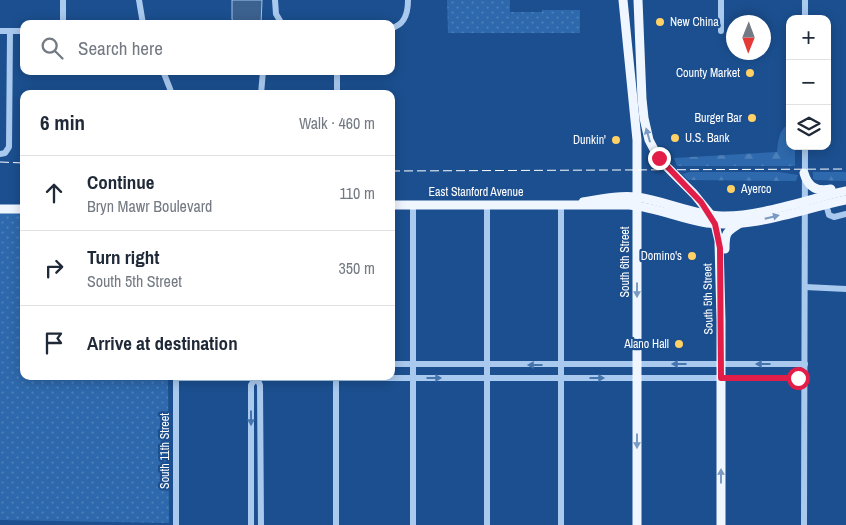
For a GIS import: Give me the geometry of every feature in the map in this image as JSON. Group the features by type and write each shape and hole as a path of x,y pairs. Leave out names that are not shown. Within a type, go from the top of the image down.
{"main road":[{"name":"South 6th Street","path":"623,0 637,140 637,525"},
{"path":"632,0 638,18"},
{"path":"638,0 638,18"},
{"name":"South 5th Street","path":"638,18 642,98 646,130 653,150 666,167 694,194 711,215 719,242 721,525"},
{"path":"804,173 808,183 820,191 846,186"},
{"name":"East Stanford Avenue","path":"638,201 697,221 715,224 740,223 846,191"},
{"name":"East Stanford Avenue","path":"395,205 561,205 607,198 638,201 711,215 744,215 846,200"},
{"path":"0,209 20,209"},
{"path":"720,261 725,248 726,235 740,223"}],"street":[{"path":"63,0 63,20"},
{"path":"139,0 142,20"},
{"path":"275,0 276,14 279,20"},
{"path":"395,26 403,22 407,12 408,0"},
{"path":"721,0 721,30"},
{"path":"805,0 805,15"},
{"path":"0,31 20,31"},
{"path":"2,153 9,147 10,31"},
{"path":"165,75 170,90"},
{"path":"261,90 262,75"},
{"path":"337,75 337,90"},
{"path":"804,525 805,150"},
{"path":"826,204 829,215 834,217 846,214"},
{"path":"413,205 413,525"},
{"path":"487,205 487,525"},
{"path":"561,205 561,525"},
{"path":"805,287 846,289"},
{"path":"395,364 805,364"},
{"path":"395,378 805,378"},
{"name":"South 11th Street","path":"176,380 176,525"},
{"path":"251,525 251,385 254,380"},
{"path":"258,380 260,385 260,525"},
{"path":"336,380 336,525"}],"green space":[{"path":"447,0 510,0 510,12 580,10 580,33 448,33"},
{"path":"786,126 786,150 795,150 795,166 677,166 674,158 777,152 783,129"},
{"path":"690,172 779,172 798,175 796,181 688,180 682,174"},
{"path":"813,172 846,172 846,181 816,180 813,179"},
{"path":"0,213 20,213 20,380 168,380 169,523 0,520"}],"shaded area":[{"path":"232,0 262,0 261,20 232,19"}],"railway":[{"path":"0,162 20,163"},
{"path":"395,171 846,169"}],"place":[{"name":"New China","path":"660,22"},
{"name":"County Market","path":"750,73"},
{"name":"Burger Bar","path":"752,118"},
{"name":"U.S. Bank","path":"675,138"},
{"name":"Dunkin'","path":"616,140"},
{"name":"Ayerco","path":"731,189"},
{"name":"Domino's","path":"692,256"},
{"name":"Alano Hall","path":"679,344"}],"route":[{"path":"659,158 701,202 715,224 720,248 721,378 798,378"}]}
